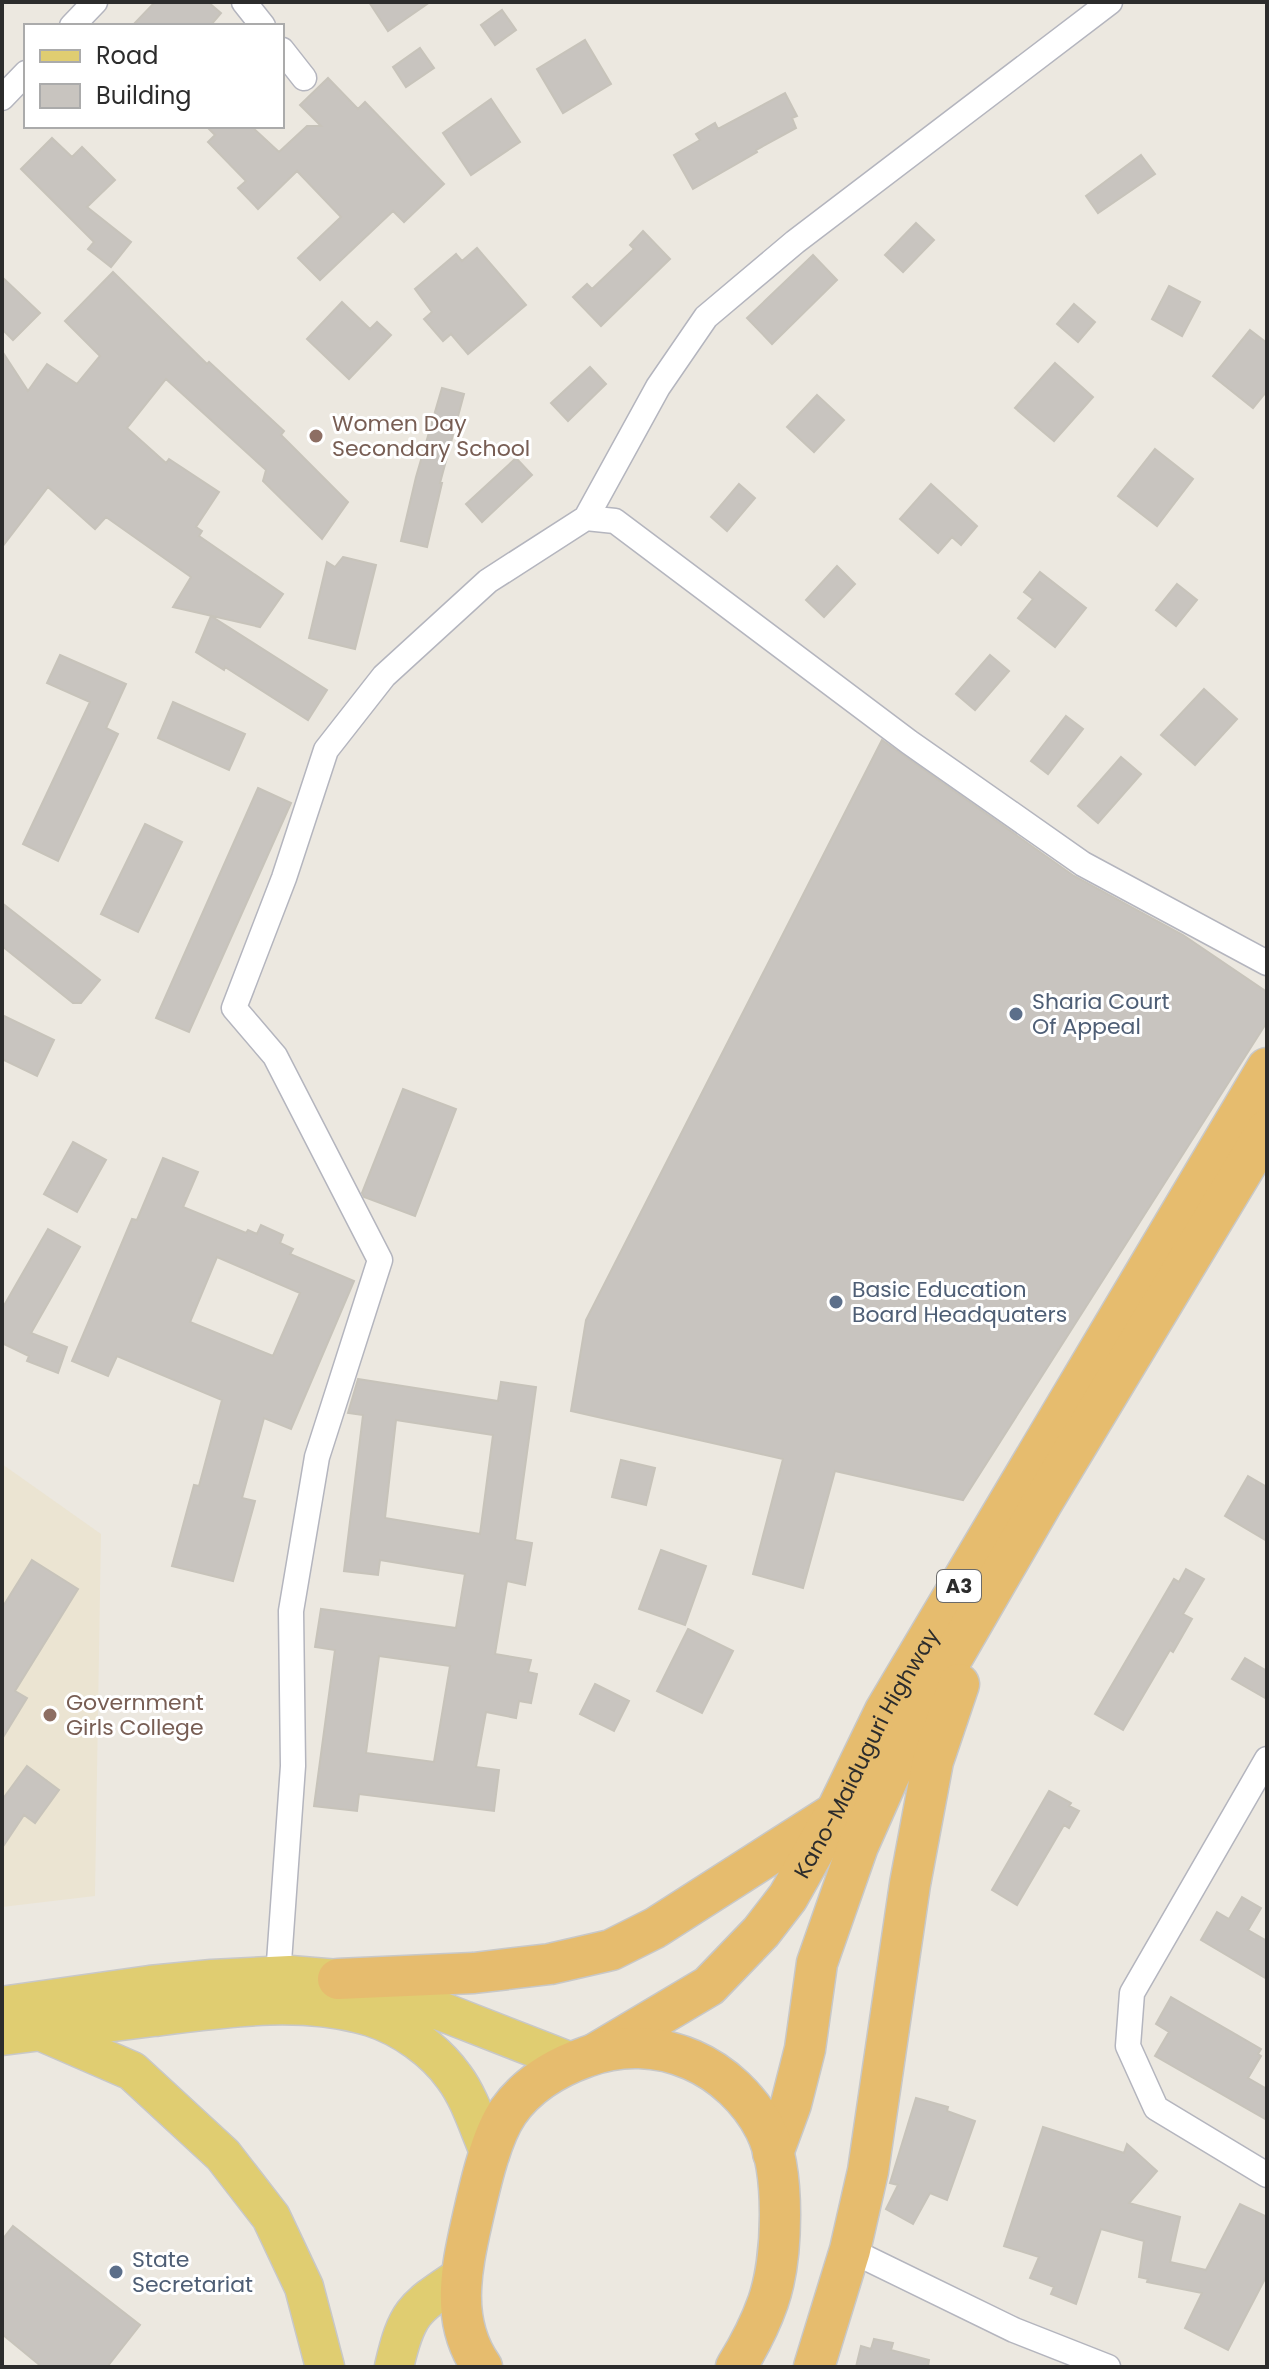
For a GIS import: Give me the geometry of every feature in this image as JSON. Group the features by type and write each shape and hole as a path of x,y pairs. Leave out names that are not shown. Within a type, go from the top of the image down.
{"highway":[{"name":"Kano-Maiduguri Highway","path":"585,2057 709,1986 761,1932 788,1897 836,1812 885,1711 1267,1068"},
{"name":"Kano-Maiduguri Highway","path":"773,2153 791,2104 805,2049 817,1963 858,1846 925,1705 1267,1130"},
{"name":"A3","path":"814,2367 850,2250 868,2171 910,1884 933,1761 987,1597"},
{"path":"338,1979 489,1971 550,1964 611,1950 655,1928 836,1812"},
{"name":"A3","path":"482,2367 467,2336 460,2307 460,2277 490,2154 507,2113 553,2070 585,2057 625,2047 653,2048 679,2054 704,2065 746,2101 766,2130 773,2153 781,2211 779,2255 769,2299 752,2341 736,2367"}],"main road":[{"path":"2,2006 150,1985 278,1976 338,1979 585,2057"},
{"path":"2,2036 204,2010 277,2005 329,2009 370,2017 400,2029 435,2056 455,2077 490,2154"},
{"path":"40,2031 132,2071 223,2155 271,2217 304,2287 325,2367"},
{"path":"394,2367 406,2322 422,2303 460,2277"}],"street":[{"path":"74,24 95,2"},
{"path":"244,2 261,24"},
{"path":"278,1976 293,1766 291,1611 317,1457 380,1260 275,1056 234,1008 284,878 326,750 384,676 488,581 586,518 658,387 706,317 795,242 1110,2"},
{"path":"284,53 304,78"},
{"path":"2,98 24,75"},
{"path":"586,518 615,521 909,742 1083,864 1267,963"},
{"path":"1267,1759 1132,1993 1128,2046 1156,2108 1267,2175"},
{"path":"850,2250 1014,2330 1108,2367"}],"shaded area":[{"name":"Government Girls College","path":"2,1464 101,1534 95,1896 2,1907"}],"building":[{"path":"155,2 208,2 221,13 212,24 134,24"},
{"path":"369,2 430,2 388,31"},
{"path":"502,10 516,30 495,45 481,25"},
{"path":"585,40 611,84 563,113 537,69"},
{"path":"420,48 434,68 406,87 393,67"},
{"path":"328,78 358,109 365,102 444,184 404,222 393,211 320,280 298,258 341,217 297,171 258,209 238,188 246,181 208,142 215,135 208,128 253,128 279,152 307,126 321,126 300,105"},
{"path":"785,93 797,116 792,118 796,128 693,189 674,155 700,140 696,134 715,123 718,129"},
{"path":"491,99 520,142 471,175 443,133"},
{"path":"52,138 72,157 82,147 115,180 87,207 131,242 111,267 88,249 94,242 21,169"},
{"path":"1141,155 1155,174 1098,213 1086,196"},
{"path":"916,223 934,240 903,272 885,255"},
{"path":"643,231 670,259 601,326 573,297 587,284 592,289 634,249 630,245"},
{"path":"477,248 526,305 468,354 451,334 443,341 424,319 432,312 415,289 456,254 462,261"},
{"path":"813,255 837,280 772,344 747,318"},
{"path":"113,272 207,364 209,362 284,431 281,435 348,502 322,539 263,481 266,470 166,379 127,428 166,463 169,459 219,492 196,527 202,531 199,536 283,594 260,627 173,607 191,577 106,517 95,529 48,487 2,547 2,351 28,391 47,364 77,384 100,356 65,321"},
{"path":"2,277 40,313 13,340 2,329"},
{"path":"1169,286 1200,302 1182,336 1152,319"},
{"path":"342,302 370,329 377,322 391,335 349,379 307,339"},
{"path":"1074,304 1095,322 1078,342 1057,324"},
{"path":"1250,330 1267,343 1267,391 1253,408 1213,376"},
{"path":"1055,363 1093,397 1054,441 1015,408"},
{"path":"590,367 606,384 568,421 551,403"},
{"path":"442,388 464,394 440,483 427,547 401,541"},
{"path":"817,395 844,420 814,452 787,427"},
{"path":"1155,449 1193,479 1157,526 1118,496"},
{"path":"516,458 532,475 482,522 466,504"},
{"path":"739,484 755,498 727,531 711,517"},
{"path":"931,484 977,526 961,545 952,537 938,553 900,519"},
{"path":"343,557 376,565 355,649 309,638 327,562 335,567"},
{"path":"837,566 855,584 824,617 806,600"},
{"path":"1040,572 1086,608 1055,647 1018,618 1033,599 1024,592"},
{"path":"1177,584 1197,600 1176,626 1156,610"},
{"path":"211,616 327,690 308,720 196,652"},
{"path":"60,655 126,684 106,728 118,734 58,861 23,844 90,702 47,683"},
{"path":"990,655 1009,671 975,710 956,694"},
{"path":"1204,689 1237,719 1195,765 1161,735"},
{"path":"173,702 245,734 229,770 158,738"},
{"path":"1066,716 1083,729 1048,774 1031,761"},
{"path":"882,740 1074,876 1183,935 1267,992 1267,1022 963,1500 835,1471 803,1588 753,1574 783,1459 571,1411 586,1320"},
{"path":"1121,757 1141,774 1098,823 1078,806"},
{"path":"258,788 291,803 189,1032 156,1018"},
{"path":"145,824 182,842 138,932 101,914"},
{"path":"2,903 100,980 81,1003 73,1003 2,946"},
{"path":"2,1015 54,1040 37,1076 2,1059"},
{"path":"403,1089 456,1109 415,1216 364,1197 362,1193"},
{"path":"73,1142 106,1160 77,1212 44,1194"},
{"path":"163,1158 198,1172 183,1207 246,1233 248,1230 257,1234 261,1225 283,1235 280,1243 293,1249 290,1254 354,1281 291,1429 264,1418 242,1498 255,1501 233,1581 172,1566 194,1485 199,1486 222,1400 117,1356 108,1376 72,1361 132,1219 137,1220","holes":["217,1257 300,1293 273,1356 190,1322"]},
{"path":"48,1229 80,1247 31,1333 67,1347 58,1373 27,1361 29,1356 2,1343 2,1309"},
{"path":"358,1379 498,1401 501,1382 536,1387 515,1540 532,1543 525,1585 507,1581 495,1654 531,1660 528,1672 537,1674 531,1703 519,1701 516,1718 486,1712 476,1767 499,1770 494,1811 359,1794 357,1811 314,1806 335,1650 315,1647 321,1609 456,1628 465,1574 380,1560 378,1575 344,1571 363,1415 348,1413","holes":["396,1420 493,1435 480,1534 385,1518","379,1656 450,1666 434,1762 366,1753"]},
{"path":"621,1460 655,1468 646,1505 612,1497"},
{"path":"1248,1476 1267,1487 1267,1541 1225,1516"},
{"path":"661,1550 706,1566 685,1625 639,1609"},
{"path":"32,1560 78,1589 15,1691 27,1698 2,1739 2,1608"},
{"path":"1186,1569 1204,1579 1183,1614 1192,1619 1123,1730 1095,1714 1174,1579 1179,1582"},
{"path":"688,1629 733,1651 702,1713 657,1691"},
{"path":"1245,1658 1267,1671 1267,1699 1232,1679"},
{"path":"595,1684 629,1701 614,1731 580,1714"},
{"path":"27,1766 59,1790 35,1823 24,1815 2,1848 2,1800"},
{"path":"1049,1791 1079,1811 1069,1828 1064,1825 1017,1905 992,1890"},
{"path":"1242,1897 1261,1908 1248,1930 1267,1941 1267,1979 1201,1940 1217,1912 1229,1919"},
{"path":"1171,1997 1261,2049 1258,2054 1261,2056 1248,2078 1267,2089 1267,2120 1155,2056 1169,2032 1156,2024"},
{"path":"916,2098 948,2107 947,2111 975,2121 947,2200 930,2193 913,2224 886,2209 898,2185 890,2183"},
{"path":"1043,2127 1124,2153 1127,2144 1157,2171 1129,2203 1180,2217 1170,2262 1206,2270 1240,2204 1267,2217 1267,2275 1228,2350 1185,2328 1202,2293 1147,2282 1148,2279 1139,2277 1144,2241 1101,2229 1076,2304 1051,2294 1054,2287 1030,2278 1039,2257 1004,2246"},
{"path":"13,2226 140,2325 107,2367 42,2367 2,2334 2,2240"},
{"path":"874,2339 893,2343 891,2350 929,2360 928,2367 856,2367 861,2346 871,2349"}],"place":[{"name":"Women Day Secondary School","path":"316,436"},
{"name":"Sharia Court Of Appeal","path":"1016,1014"},
{"name":"Basic Education Board Headquaters","path":"836,1302"},
{"name":"Government Girls College","path":"50,1715"},
{"name":"State Secretariat","path":"116,2272"}]}
